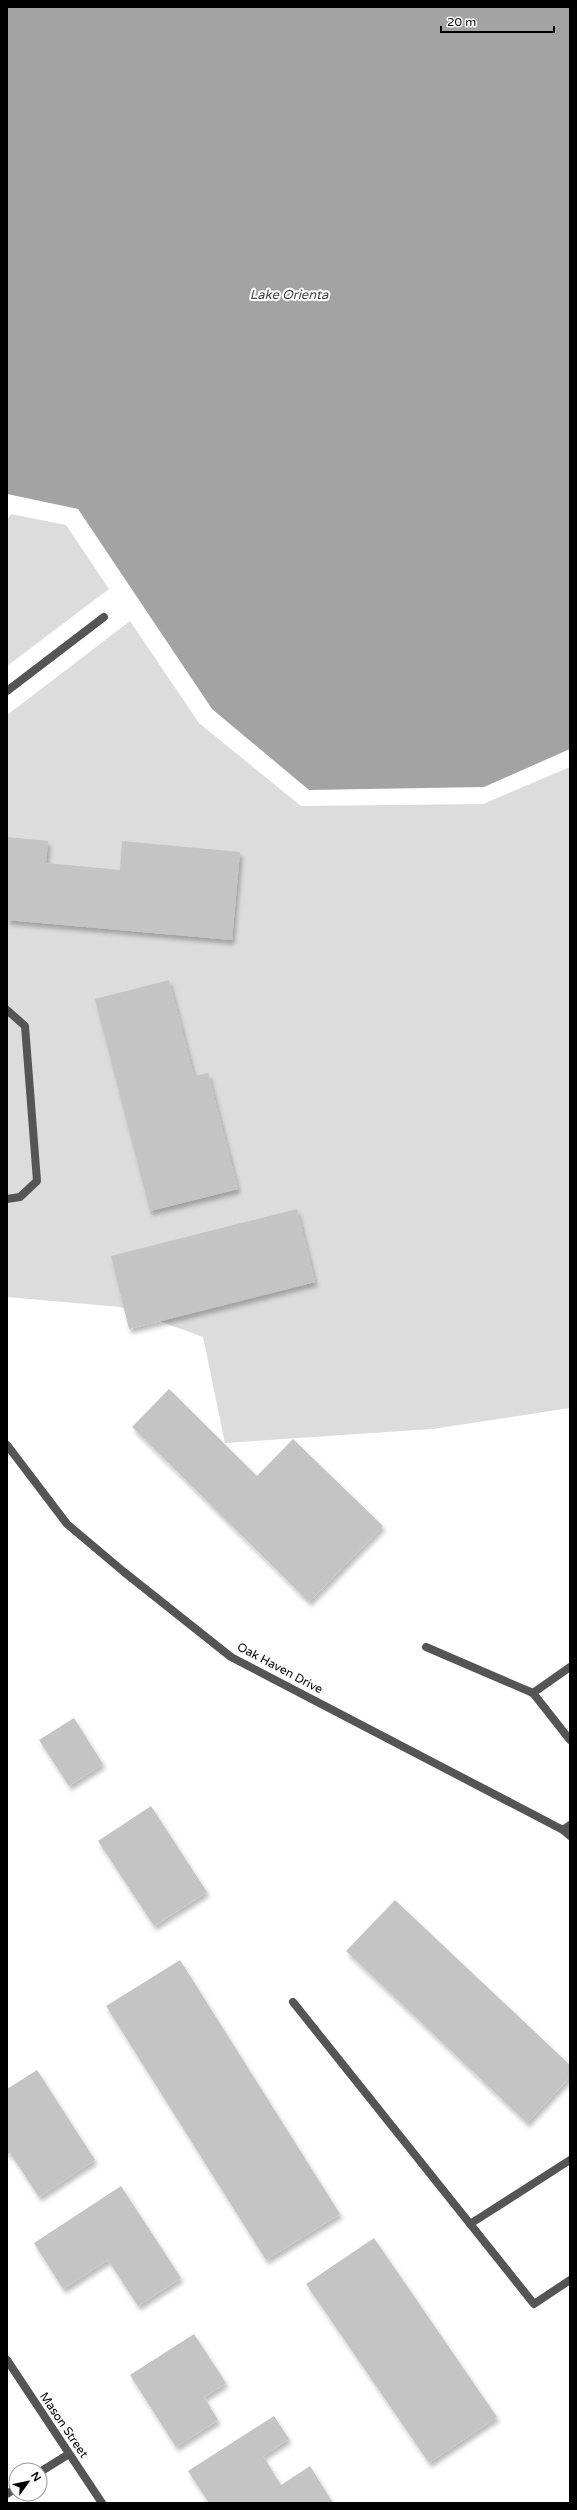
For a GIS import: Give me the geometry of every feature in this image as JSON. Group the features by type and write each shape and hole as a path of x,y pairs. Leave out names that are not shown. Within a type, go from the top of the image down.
{"street":[{"path":"7,691 104,617"},
{"path":"7,1010 25,1026 37,1181 20,1197 7,1199"},
{"name":"Oak Haven Drive","path":"7,1445 67,1524 231,1657 567,1828 570,1836"},
{"path":"426,1647 533,1692 570,1740"},
{"path":"533,1692 570,1667"},
{"path":"293,2002 534,2304 570,2280"},
{"path":"470,2224 570,2160"},
{"name":"Mason Street","path":"7,2360 68,2454 102,2503"},
{"path":"48,2467 68,2454"}],"shaded area":[{"path":"11,514 66,525 109,589 7,666 7,520"},
{"path":"130,621 199,723 301,806 483,804 570,767 570,1408 432,1429 225,1443 203,1337 120,1307 7,1297 7,715"}],"water":[{"name":"Lake Orienta","path":"7,7 570,7 570,749 484,787 309,790 212,709 78,509 7,494"}],"building":[{"path":"7,837 48,841 46,863 120,870 122,841 240,852 232,940 7,920"},
{"path":"169,980 194,1076 208,1073 238,1189 150,1211 95,999"},
{"path":"297,1209 315,1282 129,1329 111,1256"},
{"path":"169,1389 257,1476 293,1439 383,1526 309,1602 132,1427"},
{"path":"74,1718 103,1764 69,1786 39,1740"},
{"path":"151,1806 207,1892 154,1926 98,1841"},
{"path":"395,1900 570,2065 570,2077 527,2123 346,1951"},
{"path":"180,1960 340,2214 266,2260 106,2006"},
{"path":"37,2070 95,2160 39,2197 10,2153 7,2155 7,2089"},
{"path":"121,2186 181,2278 138,2306 108,2260 63,2289 34,2243"},
{"path":"374,2238 497,2417 429,2463 306,2284"},
{"path":"194,2334 226,2383 204,2397 218,2420 176,2447 130,2375"},
{"path":"274,2416 289,2439 263,2456 281,2485 310,2466 333,2503 209,2503 188,2471"}]}
